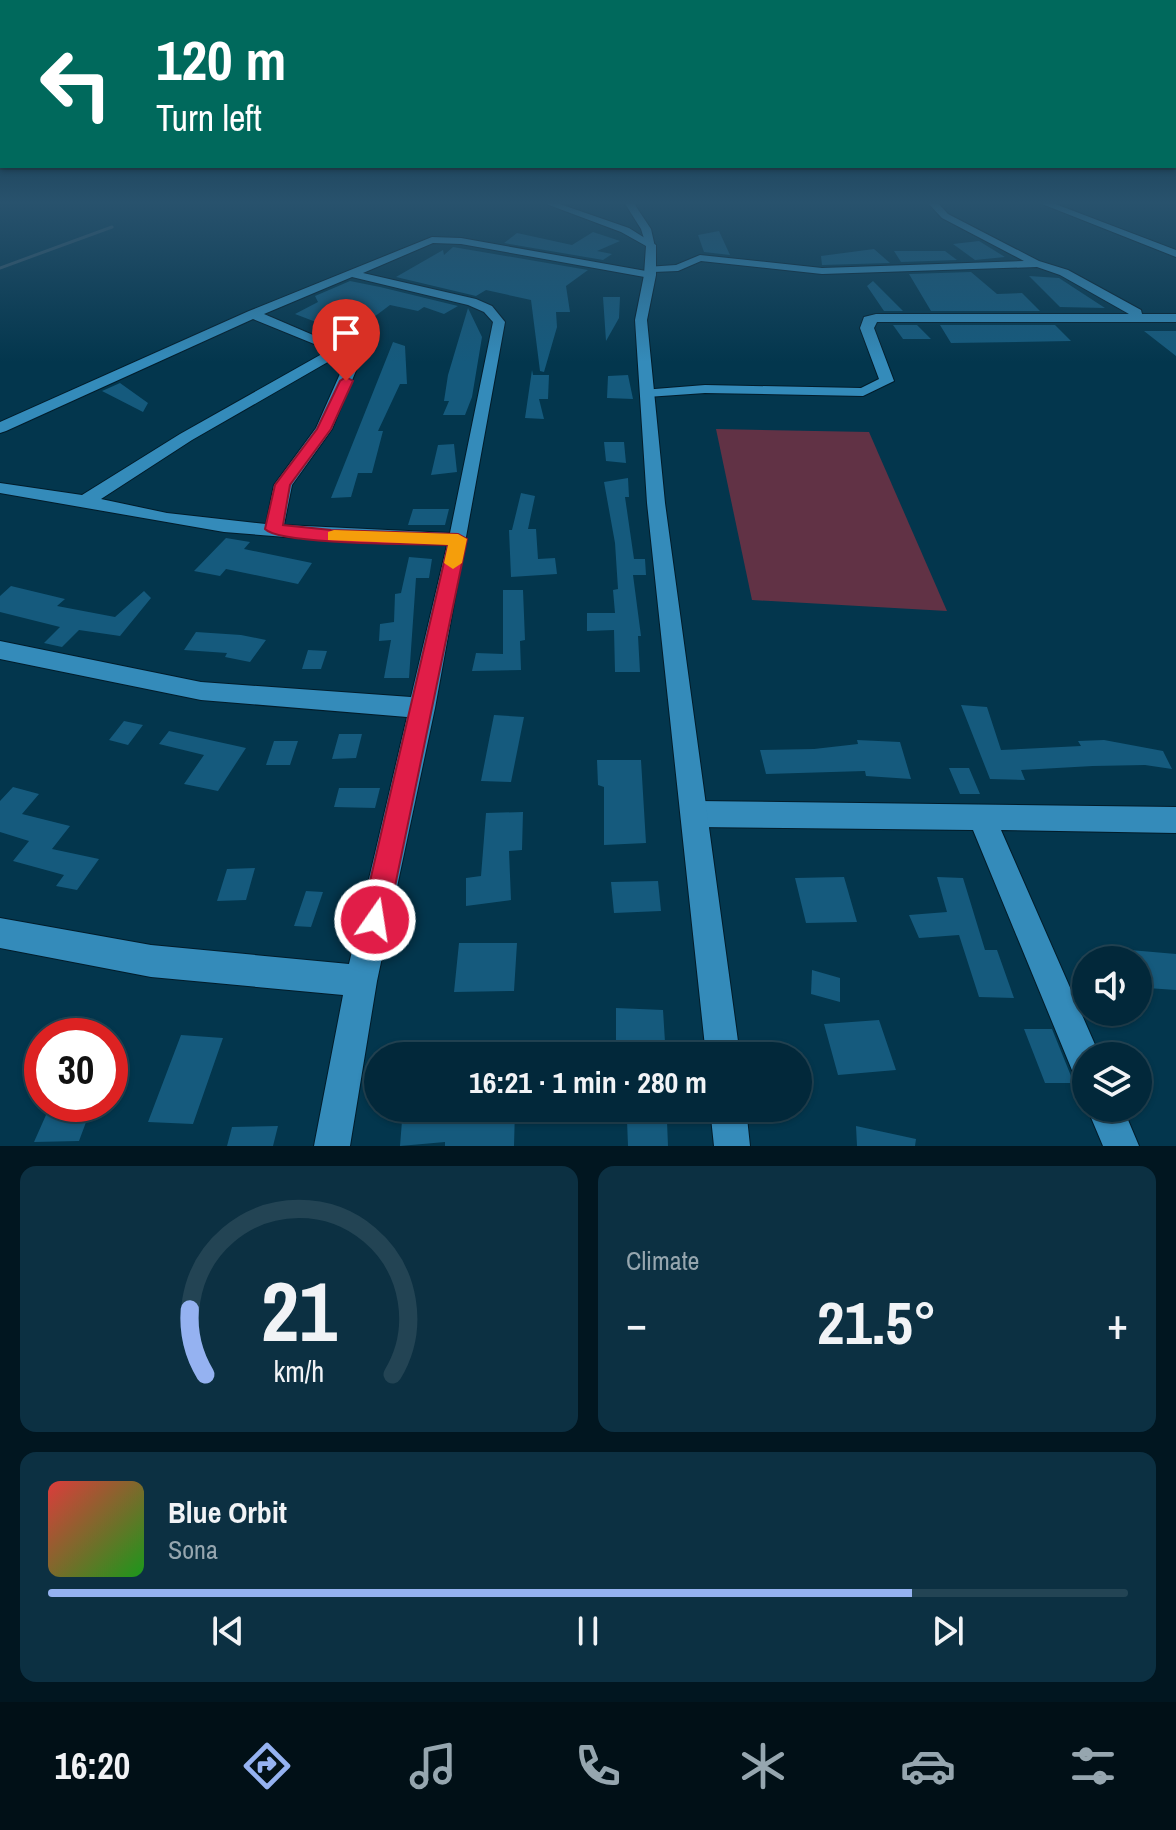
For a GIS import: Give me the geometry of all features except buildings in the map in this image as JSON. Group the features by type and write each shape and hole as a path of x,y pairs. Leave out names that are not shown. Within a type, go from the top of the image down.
{"street":[{"path":"0,428 253,314 392,255"},
{"path":"546,255 650,272 678,268 700,258 822,271 1037,264"},
{"path":"651,255 641,320 656,503 721,1042"},
{"path":"1021,255 1037,264 1066,271 1106,302 1151,318"},
{"path":"332,1146 361,981 458,539 497,317 472,302 349,273"},
{"path":"253,314 351,353 354,361 324,429 283,485 274,529"},
{"path":"647,393 705,389 850,392 878,388 887,381 867,328 869,320 876,318 1176,318"},
{"path":"84,502 219,417 339,350"},
{"path":"0,488 37,490 192,522 331,536 458,539"},
{"path":"0,650 201,691 423,708"},
{"path":"696,814 1176,820"},
{"path":"982,818 1077,1042"},
{"path":"0,933 151,961 361,981"},
{"path":"729,1122 732,1146"},
{"path":"1111,1122 1121,1146"}],"shaded area":[{"path":"716,429 869,432 947,611 752,600"}],"waterway":[{"path":"0,268 34,255"}],"slow traffic":[{"path":"334,536 458,539 453,563"}],"route":[{"path":"346,381 324,429 283,485 277,502 274,529 331,536 458,539 375,920"}]}
